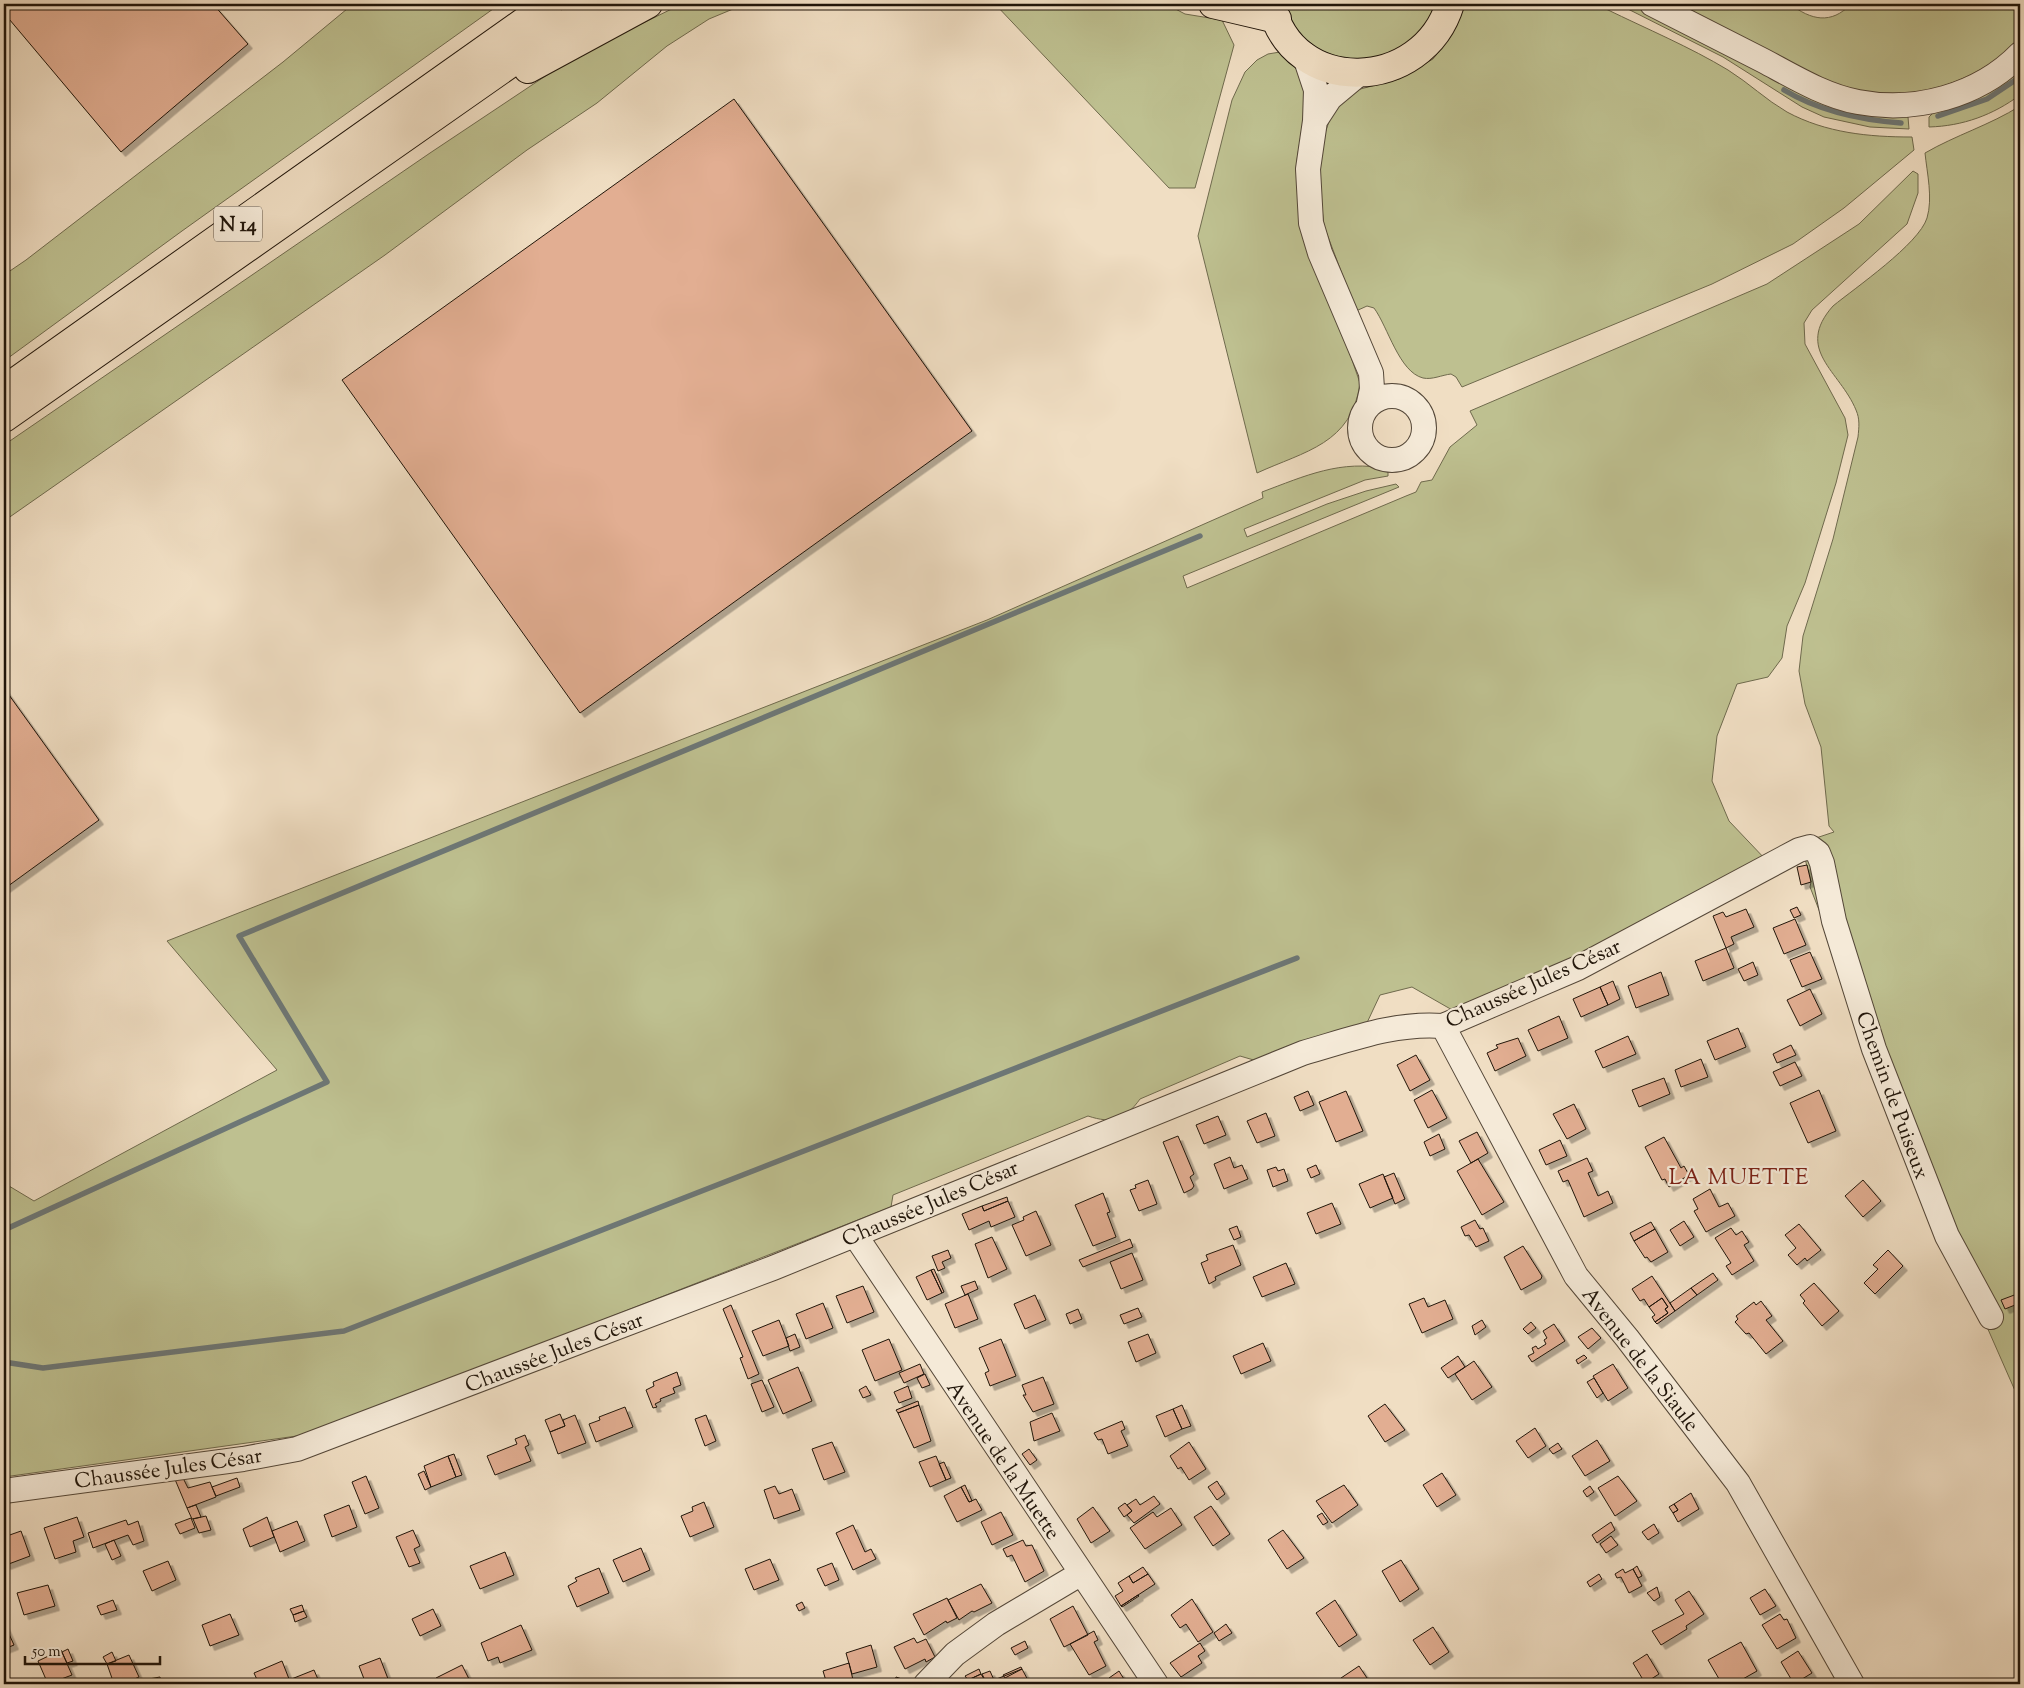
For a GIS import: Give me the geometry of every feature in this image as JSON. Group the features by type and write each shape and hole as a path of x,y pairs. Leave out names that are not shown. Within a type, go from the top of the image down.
{"main road":[{"path":"473,58 493,26 523,4"},
{"name":"N 14","path":"4,390 550,4"},
{"name":"N 14","path":"4,418 595,4"},
{"path":"415,131 648,4"},
{"path":"1213,4 1274,11 1288,38 1304,54 1328,67 1360,73 1386,70 1418,53 1436,35 1450,4"}],"street":[{"path":"1652,4 1818,89 1858,102 1900,105 1944,98 1966,91 1990,78 2020,54"},
{"path":"1304,54 1316,90 1315,121 1308,168 1311,223 1320,253 1367,363 1372,381 1368,407 1360,424 1363,443 1376,456 1395,460 1404,458 1419,447 1423,438 1424,423 1419,409 1414,404 1395,396 1377,378 1367,363"},
{"path":"1315,121 1330,98 1360,73"},
{"path":"1368,407 1385,397 1395,396"},
{"name":"Chaussée Jules César","path":"4,1491 244,1459 297,1449 663,1311 1303,1053 1381,1030 1423,1024 1443,1026 1578,968 1799,850 1810,847 1818,853 1822,863"},
{"name":"Chemin de Puiseux","path":"1822,863 1834,921 1874,1049 1947,1236 1991,1317"},
{"name":"Avenue de la Siaule","path":"1443,1026 1576,1276 1627,1338 1738,1483 1852,1684"},
{"name":"Avenue de la Muette","path":"855,1235 1080,1574 1156,1684"},
{"path":"926,1684 956,1654 996,1624 1080,1574"}],"green space":[{"path":"353,4 500,4 182,231 4,361 4,275 283,62"},
{"path":"682,4 745,4 709,19 667,46 597,103 527,150 385,255 4,521 4,445 430,153 577,55"},
{"path":"995,4 1166,4 1185,14 1222,20 1234,45 1195,188 1169,188"},
{"path":"1284,4 1435,4 1426,23 1413,38 1396,49 1378,56 1358,59 1339,57 1320,50 1303,37 1292,21"},
{"path":"1464,4 1591,4 1606,9 1714,62 1736,75 1779,107 1802,119 1832,129 1864,135 1912,137 1914,150 1844,208 1793,244 1712,284 1462,387 1456,377 1451,374 1423,378 1407,367 1374,308 1367,306 1356,311 1324,226 1320,192 1323,139 1333,110 1345,93 1399,79 1433,59 1450,37"},
{"path":"1618,4 1630,4 1908,117 1909,129 1870,127 1824,117 1802,107 1723,57"},
{"path":"1673,4 1790,4 1806,14 1821,18 1836,15 1851,4 2020,4 2020,40 1985,67 1946,85 1925,91 1903,94 1859,92 1819,78"},
{"path":"1280,52 1290,56 1304,75 1305,109 1297,160 1298,204 1360,383 1355,403 1347,420 1337,432 1324,443 1309,451 1257,473 1198,236 1232,100 1245,72 1257,60 1268,54"},
{"path":"2020,68 2020,95 2010,102 1988,114 1966,122 1929,127 1929,117 1936,110"},
{"path":"2020,106 2020,1402 1947,1236 1810,887 1811,882 1801,843 1834,832 1829,826 1821,747 1805,704 1799,671 1803,636 1833,539 1859,430 1856,410 1849,396 1831,372 1819,348 1818,335 1822,322 1833,306 1900,253 1922,229 1927,218 1930,202 1925,153"},
{"path":"1913,171 1918,174 1918,193 1907,224 1812,310 1804,323 1805,344 1845,418 1848,435 1836,483 1805,583 1787,626 1782,658 1768,677 1737,684 1717,736 1712,781 1729,821 1767,861 1582,958 1454,1011 1412,987 1380,995 1365,1027 1257,1061 1240,1056 1140,1099 1123,1116 1104,1120 1088,1116 893,1195 891,1207 311,1434 4,1477 4,1183 34,1201 277,1070 167,941 987,620 1263,498 1262,492 1293,480 1324,471 1355,466 1388,469 1388,476 1365,480 1244,529 1247,537 1327,504 1366,491 1396,484 1399,487 1183,576 1187,588 1416,492 1421,482 1432,480 1450,447 1477,425 1470,411 1767,284 1859,224"}],"building":[{"path":"4,4 213,4 248,44 121,152 4,13"},
{"path":"734,99 972,431 580,713 342,380"},
{"path":"4,688 99,820 4,889"},
{"path":"1807,865 1811,882 1801,885 1797,867"},
{"path":"1797,907 1801,915 1794,918 1790,910"},
{"path":"1746,909 1754,927 1731,937 1734,944 1726,948 1713,916 1723,912 1726,917"},
{"path":"1795,919 1806,945 1784,954 1773,928"},
{"path":"1726,948 1734,968 1703,981 1695,961"},
{"path":"1810,952 1822,979 1802,987 1790,960"},
{"path":"1753,962 1758,975 1744,981 1738,969"},
{"path":"1661,972 1669,995 1636,1008 1628,986"},
{"path":"1613,981 1620,999 1608,1005 1600,987"},
{"path":"1600,987 1608,1005 1581,1017 1573,999"},
{"path":"1810,989 1822,1014 1800,1026 1787,1000"},
{"path":"1559,1016 1568,1038 1538,1051 1528,1030"},
{"path":"1738,1028 1746,1047 1715,1060 1707,1041"},
{"path":"1628,1036 1636,1054 1603,1068 1595,1051"},
{"path":"1518,1038 1526,1056 1495,1071 1487,1053 1498,1048 1496,1045"},
{"path":"1791,1045 1796,1055 1777,1063 1773,1054"},
{"path":"1416,1055 1430,1080 1410,1091 1397,1065"},
{"path":"1701,1059 1708,1077 1681,1087 1675,1070"},
{"path":"1795,1062 1802,1076 1780,1086 1773,1072"},
{"path":"1664,1078 1670,1094 1639,1107 1632,1090"},
{"path":"1432,1090 1447,1118 1428,1128 1414,1100"},
{"path":"1819,1090 1836,1131 1808,1143 1790,1103"},
{"path":"1308,1091 1314,1105 1300,1111 1294,1097"},
{"path":"1346,1091 1363,1131 1336,1142 1319,1102"},
{"path":"1574,1104 1586,1129 1567,1139 1553,1114"},
{"path":"1266,1113 1275,1136 1257,1143 1247,1121"},
{"path":"1218,1116 1226,1135 1204,1144 1196,1125"},
{"path":"1477,1132 1488,1153 1471,1163 1459,1141"},
{"path":"1439,1134 1445,1149 1430,1156 1424,1142"},
{"path":"1178,1136 1194,1174 1190,1177 1194,1186 1184,1193 1163,1142"},
{"path":"1664,1137 1681,1168 1684,1166 1689,1175 1669,1187 1665,1179 1662,1180 1645,1147"},
{"path":"1560,1140 1567,1156 1546,1165 1539,1150"},
{"path":"1230,1157 1234,1168 1242,1165 1248,1179 1224,1189 1214,1164"},
{"path":"1587,1158 1593,1171 1588,1173 1598,1196 1608,1191 1613,1203 1584,1217 1568,1180 1563,1182 1558,1171"},
{"path":"1478,1159 1504,1202 1482,1215 1457,1171"},
{"path":"1316,1165 1320,1174 1311,1178 1307,1169"},
{"path":"1276,1167 1278,1171 1284,1169 1288,1181 1273,1187 1267,1170"},
{"path":"1394,1173 1405,1199 1395,1204 1384,1177"},
{"path":"1383,1174 1393,1198 1370,1208 1359,1184"},
{"path":"1148,1180 1157,1204 1139,1211 1130,1190 1136,1188 1135,1185"},
{"path":"1863,1180 1881,1201 1863,1217 1845,1196"},
{"path":"1710,1189 1719,1207 1728,1203 1735,1216 1706,1232 1694,1211 1698,1209 1693,1199"},
{"path":"1103,1193 1110,1212 1107,1213 1116,1237 1093,1246 1075,1205"},
{"path":"1007,1197 1008,1201 984,1211 982,1206"},
{"path":"1008,1201 1015,1217 991,1227 989,1221 969,1230 962,1214 982,1206 984,1211"},
{"path":"1332,1203 1341,1224 1316,1234 1307,1213"},
{"path":"1036,1211 1051,1245 1026,1256 1012,1225 1024,1220 1023,1217"},
{"path":"1475,1220 1480,1229 1483,1228 1489,1241 1476,1247 1469,1235 1465,1236 1461,1227"},
{"path":"1684,1221 1694,1237 1680,1246 1670,1230"},
{"path":"1651,1222 1655,1229 1634,1241 1630,1233"},
{"path":"1799,1224 1821,1250 1807,1261 1805,1258 1797,1265 1788,1255 1796,1248 1785,1235"},
{"path":"1237,1226 1241,1237 1234,1240 1229,1229"},
{"path":"1731,1228 1736,1235 1742,1231 1749,1242 1744,1245 1754,1261 1732,1275 1726,1266 1731,1263 1715,1238"},
{"path":"1655,1229 1668,1252 1651,1262 1647,1257 1645,1258 1634,1241"},
{"path":"992,1237 1007,1269 988,1278 975,1244"},
{"path":"1130,1239 1133,1247 1083,1267 1079,1260"},
{"path":"1233,1245 1241,1265 1215,1277 1216,1280 1209,1284 1201,1263 1208,1260 1206,1255"},
{"path":"1523,1246 1542,1276 1541,1279 1521,1290 1504,1257"},
{"path":"948,1250 951,1258 942,1262 945,1268 938,1271 932,1256"},
{"path":"1888,1250 1903,1266 1875,1294 1864,1283 1878,1269 1873,1265"},
{"path":"1132,1253 1143,1280 1121,1289 1110,1262"},
{"path":"1286,1263 1295,1284 1262,1297 1253,1277"},
{"path":"934,1269 944,1292 942,1293 931,1270"},
{"path":"931,1270 942,1293 927,1300 916,1277"},
{"path":"1713,1273 1718,1280 1697,1295 1691,1288"},
{"path":"1652,1276 1675,1311 1657,1324 1655,1322 1668,1313 1665,1309 1668,1307 1662,1298 1649,1307 1644,1299 1640,1301 1632,1289"},
{"path":"975,1281 978,1289 965,1295 961,1286"},
{"path":"1814,1283 1839,1311 1822,1326 1803,1303 1805,1301 1800,1295"},
{"path":"863,1286 874,1312 847,1323 836,1296"},
{"path":"1691,1288 1697,1295 1675,1311 1670,1303"},
{"path":"968,1294 978,1319 955,1328 945,1304"},
{"path":"2017,1294 2020,1303 2005,1309 2001,1300"},
{"path":"1035,1295 1046,1320 1025,1329 1014,1304"},
{"path":"1424,1298 1428,1307 1445,1300 1453,1319 1422,1333 1409,1304"},
{"path":"1662,1298 1668,1307 1665,1309 1668,1313 1655,1322 1652,1317 1655,1315 1649,1307"},
{"path":"1761,1301 1772,1316 1766,1320 1783,1341 1766,1354 1749,1333 1746,1334 1735,1322 1738,1319 1736,1316 1754,1302 1756,1305"},
{"path":"823,1303 833,1328 806,1339 796,1314"},
{"path":"731,1305 759,1374 748,1379 740,1358 743,1357 723,1309"},
{"path":"1138,1308 1142,1317 1124,1324 1120,1315"},
{"path":"1078,1309 1082,1319 1070,1324 1066,1314"},
{"path":"779,1320 789,1346 763,1356 752,1331"},
{"path":"1482,1320 1486,1327 1475,1335 1472,1326"},
{"path":"1531,1322 1536,1328 1528,1334 1523,1329"},
{"path":"1554,1324 1565,1341 1532,1362 1528,1356 1534,1353 1532,1348 1536,1346 1538,1349 1546,1344 1544,1340 1547,1338 1543,1331"},
{"path":"1592,1328 1601,1338 1588,1349 1578,1337"},
{"path":"795,1334 800,1347 790,1351 786,1338"},
{"path":"1148,1334 1156,1353 1136,1362 1128,1342"},
{"path":"889,1339 902,1370 875,1381 862,1350"},
{"path":"1001,1339 1016,1376 990,1386 985,1373 989,1371 979,1348"},
{"path":"1263,1343 1271,1361 1241,1374 1233,1356"},
{"path":"1584,1355 1587,1358 1578,1364 1576,1360"},
{"path":"1458,1356 1465,1367 1448,1378 1441,1368"},
{"path":"1474,1361 1492,1387 1472,1400 1455,1374"},
{"path":"920,1364 924,1374 904,1383 899,1373"},
{"path":"1613,1364 1628,1388 1608,1401 1593,1376"},
{"path":"798,1367 812,1401 783,1414 768,1380"},
{"path":"677,1372 681,1385 673,1388 675,1393 660,1399 661,1401 655,1404 657,1407 653,1408 646,1390 654,1386 653,1382"},
{"path":"925,1374 930,1385 922,1388 917,1378"},
{"path":"1043,1377 1054,1404 1033,1412 1023,1395 1026,1395 1022,1385"},
{"path":"1594,1378 1603,1393 1597,1398 1587,1382"},
{"path":"762,1380 774,1407 762,1412 751,1384"},
{"path":"866,1386 871,1395 863,1398 859,1390"},
{"path":"908,1386 912,1398 899,1403 894,1392"},
{"path":"918,1401 919,1405 898,1413 896,1410"},
{"path":"1385,1404 1405,1430 1385,1442 1368,1416"},
{"path":"919,1405 931,1441 914,1448 898,1413"},
{"path":"1182,1405 1191,1426 1182,1429 1173,1409"},
{"path":"625,1407 633,1427 596,1442 589,1424 600,1420 599,1417"},
{"path":"1173,1409 1182,1429 1165,1437 1156,1416"},
{"path":"1052,1413 1060,1431 1034,1441 1030,1422"},
{"path":"560,1414 565,1426 550,1432 545,1420"},
{"path":"575,1415 586,1443 558,1454 550,1432 565,1426 563,1420"},
{"path":"706,1415 716,1441 705,1446 695,1419"},
{"path":"1122,1421 1125,1429 1121,1431 1128,1446 1108,1454 1102,1439 1098,1440 1094,1433"},
{"path":"1535,1428 1546,1446 1528,1458 1516,1441"},
{"path":"525,1435 529,1445 525,1447 531,1461 495,1475 487,1456 517,1444 515,1439"},
{"path":"1597,1440 1610,1461 1585,1476 1572,1456"},
{"path":"832,1442 845,1472 824,1480 812,1449"},
{"path":"1189,1442 1206,1469 1189,1480 1181,1467 1178,1469 1170,1456"},
{"path":"1558,1443 1562,1449 1553,1454 1549,1449"},
{"path":"1029,1449 1037,1460 1030,1465 1022,1454"},
{"path":"454,1454 462,1475 456,1477 448,1456"},
{"path":"448,1456 456,1477 431,1487 424,1466"},
{"path":"936,1456 946,1480 930,1487 919,1462"},
{"path":"944,1462 951,1478 946,1480 939,1464"},
{"path":"424,1471 431,1487 425,1490 418,1474"},
{"path":"1442,1473 1456,1495 1437,1507 1423,1485"},
{"path":"182,1476 188,1488 210,1482 216,1497 187,1508 174,1477"},
{"path":"366,1476 379,1508 365,1514 352,1482"},
{"path":"1618,1476 1637,1501 1615,1516 1598,1488"},
{"path":"237,1478 240,1487 216,1496 212,1487"},
{"path":"1217,1481 1225,1494 1217,1500 1208,1487"},
{"path":"965,1485 972,1501 969,1502 961,1487"},
{"path":"1344,1485 1358,1505 1332,1523 1316,1501"},
{"path":"775,1486 779,1494 792,1489 800,1510 774,1519 764,1490"},
{"path":"1590,1486 1594,1492 1587,1497 1583,1491"},
{"path":"961,1487 969,1502 976,1499 982,1510 957,1522 944,1496"},
{"path":"1691,1493 1699,1509 1678,1522 1673,1513 1678,1510 1674,1504"},
{"path":"1154,1496 1160,1504 1134,1523 1127,1515 1132,1511 1127,1505 1136,1499 1140,1505"},
{"path":"704,1502 714,1527 690,1537 681,1516 693,1511 692,1507"},
{"path":"1125,1503 1132,1511 1124,1517 1118,1508"},
{"path":"1674,1504 1678,1510 1673,1513 1669,1507"},
{"path":"196,1505 201,1517 192,1519 187,1508"},
{"path":"349,1505 357,1527 332,1537 324,1515"},
{"path":"1211,1506 1230,1534 1213,1546 1194,1517"},
{"path":"1093,1507 1110,1531 1091,1543 1077,1519"},
{"path":"1171,1508 1182,1525 1145,1549 1130,1528 1153,1512 1157,1517"},
{"path":"1001,1512 1013,1535 992,1545 981,1522"},
{"path":"1322,1513 1328,1522 1323,1525 1317,1516"},
{"path":"206,1516 211,1530 199,1533 193,1519"},
{"path":"77,1517 84,1537 73,1541 76,1552 55,1559 44,1528"},
{"path":"267,1517 274,1537 250,1547 243,1529"},
{"path":"191,1518 195,1528 180,1534 175,1524"},
{"path":"126,1520 128,1525 138,1521 144,1541 133,1545 128,1535 93,1548 88,1533"},
{"path":"297,1521 305,1541 280,1552 272,1531"},
{"path":"1611,1522 1615,1530 1597,1543 1592,1535"},
{"path":"1654,1524 1659,1533 1648,1540 1642,1532"},
{"path":"853,1525 865,1552 871,1549 876,1559 853,1570 836,1533"},
{"path":"413,1530 420,1546 414,1549 420,1563 409,1567 396,1537"},
{"path":"1283,1530 1304,1558 1287,1569 1268,1540"},
{"path":"21,1531 30,1556 6,1565 4,1537"},
{"path":"1611,1536 1618,1545 1606,1553 1600,1544"},
{"path":"114,1540 121,1556 112,1560 105,1544"},
{"path":"1023,1540 1026,1546 1032,1545 1044,1571 1025,1582 1012,1555 1007,1557 1003,1549"},
{"path":"641,1548 650,1570 623,1582 613,1560"},
{"path":"505,1552 514,1575 480,1589 470,1566"},
{"path":"770,1559 779,1580 754,1590 745,1569"},
{"path":"1401,1560 1419,1589 1400,1602 1382,1571"},
{"path":"168,1561 176,1580 152,1591 143,1571"},
{"path":"832,1563 839,1580 825,1586 817,1569"},
{"path":"1637,1566 1642,1576 1638,1578 1633,1569"},
{"path":"1143,1567 1148,1574 1133,1583 1129,1576"},
{"path":"599,1568 609,1593 577,1607 568,1586 577,1581 575,1578"},
{"path":"1623,1569 1625,1573 1633,1569 1642,1586 1629,1593 1621,1577 1617,1578 1615,1574"},
{"path":"1148,1574 1155,1584 1121,1606 1115,1596 1123,1591 1118,1583 1129,1576 1133,1583"},
{"path":"1599,1574 1602,1579 1590,1587 1587,1582"},
{"path":"981,1584 992,1603 974,1612 972,1611 959,1620 948,1600"},
{"path":"48,1585 55,1606 24,1615 17,1593"},
{"path":"1657,1587 1660,1597 1654,1601 1647,1593"},
{"path":"1765,1589 1776,1606 1760,1615 1750,1598"},
{"path":"1689,1591 1704,1614 1686,1626 1687,1629 1661,1645 1652,1631 1684,1614 1675,1600"},
{"path":"1138,1595 1139,1596 1121,1606"},
{"path":"947,1598 957,1618 947,1623 946,1621 924,1635 913,1614"},
{"path":"1192,1599 1213,1632 1198,1642 1186,1624 1180,1628 1171,1615"},
{"path":"113,1600 117,1610 101,1615 97,1606"},
{"path":"1335,1600 1357,1635 1339,1647 1316,1613"},
{"path":"802,1602 805,1608 799,1611 796,1605"},
{"path":"302,1605 304,1611 293,1615 290,1609"},
{"path":"1073,1606 1088,1635 1064,1647 1050,1619"},
{"path":"433,1609 441,1626 420,1636 412,1619"},
{"path":"304,1611 307,1617 295,1622 293,1615"},
{"path":"230,1614 239,1635 210,1646 202,1625"},
{"path":"1780,1614 1784,1620 1787,1619 1796,1638 1777,1649 1762,1625"},
{"path":"4,1623 14,1645 4,1649"},
{"path":"1226,1624 1232,1633 1219,1641 1214,1633"},
{"path":"521,1625 532,1650 500,1663 498,1657 488,1661 481,1643"},
{"path":"1433,1627 1449,1652 1430,1665 1413,1640"},
{"path":"1094,1631 1098,1640 1094,1642 1106,1666 1089,1675 1070,1644"},
{"path":"914,1638 917,1643 926,1639 935,1657 926,1662 925,1659 905,1669 894,1647"},
{"path":"1025,1641 1028,1648 1015,1655 1011,1648"},
{"path":"1741,1642 1757,1671 1734,1684 1722,1684 1708,1660"},
{"path":"1200,1643 1205,1651 1198,1656 1202,1663 1181,1677 1170,1663"},
{"path":"871,1645 877,1667 852,1674 846,1653"},
{"path":"68,1649 73,1661 67,1663 62,1652"},
{"path":"61,1650 72,1675 48,1684 38,1661"},
{"path":"1798,1651 1812,1673 1794,1684 1781,1662"},
{"path":"112,1652 116,1661 107,1664 103,1657"},
{"path":"1647,1654 1659,1674 1645,1683 1633,1663"},
{"path":"129,1655 139,1677 123,1684 114,1684 107,1664"},
{"path":"380,1658 390,1684 366,1684 359,1666"},
{"path":"282,1661 291,1684 259,1684 254,1673"},
{"path":"849,1663 854,1684 827,1684 823,1671"},
{"path":"462,1665 471,1683 440,1684 436,1678"},
{"path":"1359,1666 1371,1684 1344,1684 1341,1678"},
{"path":"1021,1667 1022,1669 1005,1678 1003,1675"},
{"path":"979,1669 981,1674 968,1680 965,1676"},
{"path":"1022,1669 1030,1684 996,1684 994,1680"},
{"path":"314,1670 320,1684 291,1684 289,1680"},
{"path":"990,1671 996,1684 987,1684 982,1674"},
{"path":"1119,1671 1127,1684 1099,1684 1106,1680 1109,1683 1111,1682 1109,1678"},
{"path":"981,1674 987,1684 957,1684 966,1678 968,1680"},
{"path":"160,1677 161,1682 178,1679 179,1684 150,1684 149,1679"},
{"path":"896,1677 905,1680 904,1684 894,1684"}],"waterway":[{"path":"1938,116 1987,99 2020,77"},
{"path":"1784,90 1811,104 1826,109 1871,120 1901,123"},
{"path":"4,1230 327,1082 239,936 1200,536"},
{"path":"4,1362 43,1368 344,1331 1297,958"}],"district":[{"name":"LA MUETTE","path":"1739,1176"}]}
